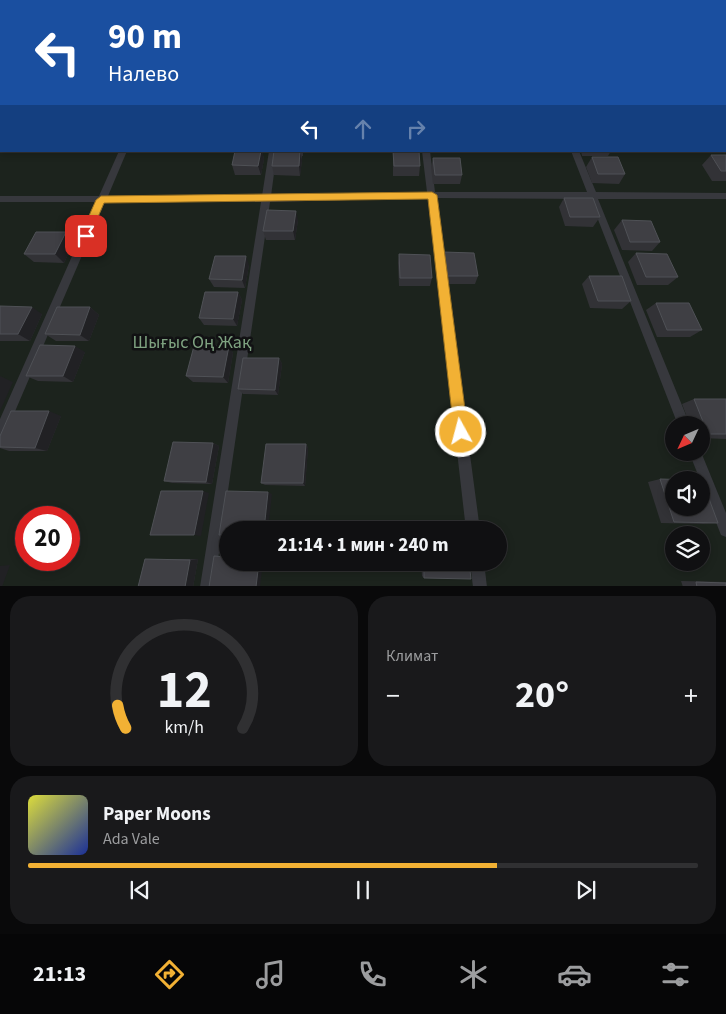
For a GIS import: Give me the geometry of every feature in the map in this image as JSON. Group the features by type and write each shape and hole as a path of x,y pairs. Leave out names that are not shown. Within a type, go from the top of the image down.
{"lane":[{"path":"0,433 123,152"},
{"path":"207,586 273,152"},
{"path":"426,152 472,521"},
{"path":"575,152 680,416"},
{"path":"0,199 266,199 432,195 726,196"},
{"path":"699,461 726,530"},
{"path":"479,571 480,586"}],"green space":[{"name":"Шығыс Оң Жақ","path":"0,152 726,152 726,586 0,586"}],"building":[{"path":"235,152 261,152 258,166 232,165"},
{"path":"274,152 300,152 299,166 272,166"},
{"path":"393,152 419,152 420,166 394,166"},
{"path":"711,155 726,155 726,171 721,171"},
{"path":"592,157 618,157 625,174 598,174"},
{"path":"433,158 460,158 462,175 435,175"},
{"path":"564,198 593,198 600,217 570,217"},
{"path":"267,210 296,211 293,231 263,231"},
{"path":"622,220 651,221 660,242 630,242"},
{"path":"36,232 66,232 55,254 24,254"},
{"path":"443,252 474,253 478,276 446,276"},
{"path":"636,253 667,254 678,277 646,277"},
{"path":"399,254 430,255 432,278 400,278"},
{"path":"215,256 246,256 242,280 209,279"},
{"path":"589,276 622,276 631,301 598,301"},
{"path":"205,292 238,292 233,319 199,318"},
{"path":"656,303 689,303 702,330 667,330"},
{"path":"0,306 32,307 18,334 0,334"},
{"path":"57,307 90,307 80,335 45,334"},
{"path":"40,345 75,346 63,376 26,376"},
{"path":"194,346 229,346 223,377 186,376"},
{"path":"243,358 279,358 275,390 238,389"},
{"path":"694,399 726,399 726,434 710,434 710,416 701,416"},
{"path":"11,411 49,411 35,448 0,447 0,436"},
{"path":"173,442 213,443 206,482 164,481"},
{"path":"266,444 306,444 303,483 261,483"},
{"path":"660,479 665,479 665,494"},
{"path":"161,491 203,491 194,535 150,535"},
{"path":"226,491 268,492 265,521 221,521"},
{"path":"710,502 718,523 674,522 672,516 710,516"},
{"path":"214,556 219,556 219,571 258,571 256,586 209,586"},
{"path":"145,559 190,560 185,586 138,586"},
{"path":"424,571 470,571 471,579 424,578"},
{"path":"696,582 726,583 726,586 697,586"}],"route":[{"path":"86,236 101,200 432,195 461,432"}]}
